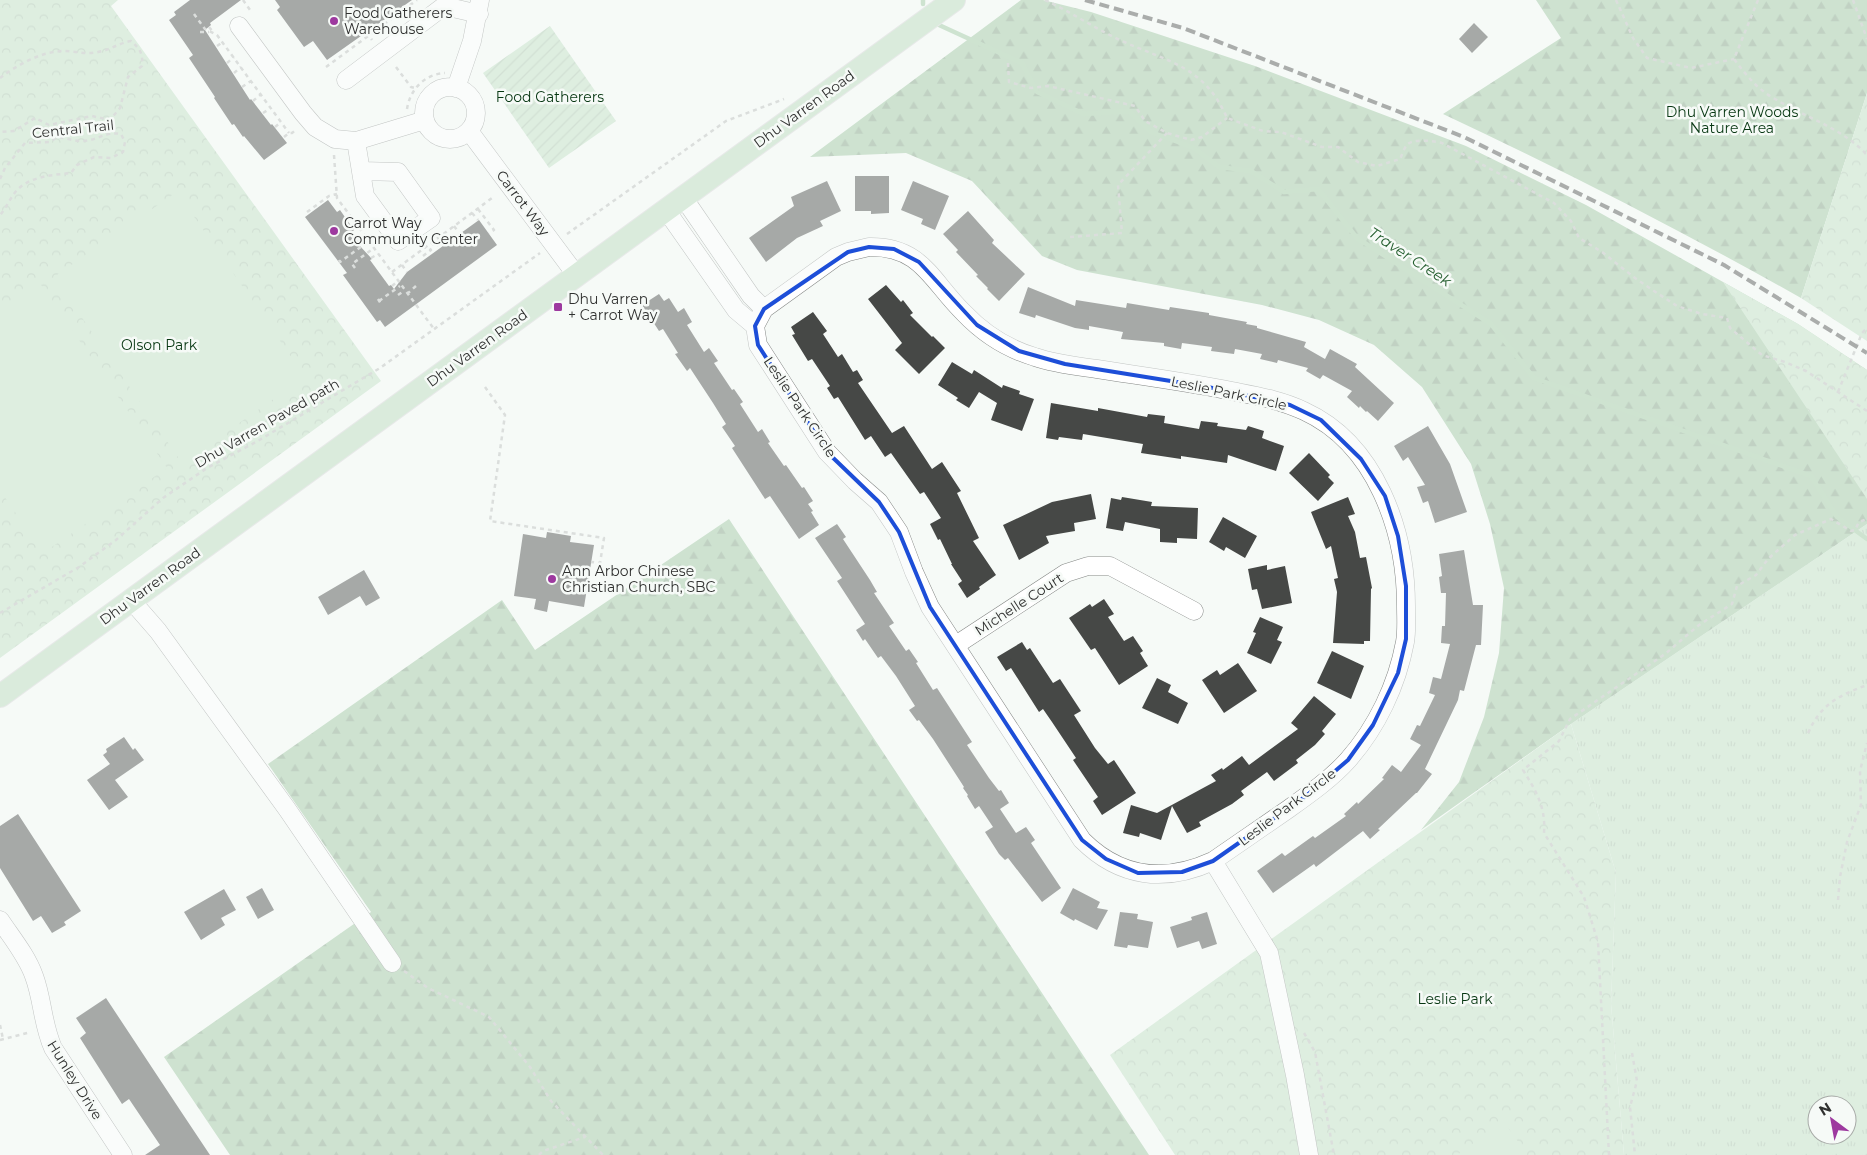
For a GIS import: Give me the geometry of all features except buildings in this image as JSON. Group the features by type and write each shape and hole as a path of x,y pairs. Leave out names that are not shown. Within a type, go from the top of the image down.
{"main road":[{"name":"Dhu Varren Road","path":"0,696 954,0"}],"street":[{"path":"346,80 444,6 480,7 472,41 452,80 445,88 430,96 424,112 425,120 433,133 440,137 456,138 463,136 469,130 476,116 475,108 468,95 452,80"},
{"path":"242,20 303,113 315,127 335,139 356,141 425,120"},
{"name":"Carrot Way","path":"469,130 576,276"},
{"path":"356,141 362,171"},
{"path":"683,197 750,296 764,309"},
{"path":"666,210 736,310 755,326"},
{"name":"Leslie Park Circle","path":"869,247 881,247 894,250 919,262 951,300 977,325 1004,344 1019,351 1058,362 1270,399 1290,405 1321,420 1344,439 1378,483 1385,496 1398,536 1406,586 1406,639 1398,673 1387,700 1373,725 1348,760 1306,796 1213,861 1197,869 1157,875 1121,867 1106,859 1091,848 1074,830 930,607 899,532 879,502 827,452 758,345 755,326 764,309 821,268 848,252 869,247"},
{"path":"714,280 732,268"},
{"name":"Michelle Court","path":"956,645 1066,573 1088,566 1110,566 1194,611"},
{"path":"131,600 158,630 282,801 392,963"},
{"path":"1213,861 1269,953 1295,1075 1309,1155"},
{"name":"Hunley Drive","path":"0,920 26,959 34,976 46,1032 53,1048 123,1155"}],"path":[{"path":"242,20 250,10 243,0"},
{"path":"326,67 417,0"},
{"path":"1045,0 1069,11 1120,40 1192,72 1210,88 1228,118 1264,131 1281,132 1322,147 1338,148 1358,162 1377,166 1400,159 1408,144 1412,141 1434,141 1442,144 1554,203 1571,221 1579,238 1602,252 1677,306 1694,312 1727,318 1730,328 1762,355 1806,371 1867,411"},
{"path":"1616,0 1633,38 1647,58 1691,68 1734,59"},
{"path":"1734,59 1758,0"},
{"path":"1853,0 1867,39"},
{"path":"194,14 206,29 217,34 289,133"},
{"path":"209,27 212,32"},
{"path":"200,32 212,32"},
{"path":"0,78 21,64 47,55 63,51 80,54 97,53 112,49 122,42 131,41 140,49 143,57 142,66 128,77 120,108 110,120 92,116 49,126 35,118 14,131 0,132"},
{"path":"217,46 223,42"},
{"path":"227,63 234,57"},
{"path":"1734,59 1754,85 1828,126 1861,148 1867,155"},
{"path":"1008,63 1010,82 1031,88 1048,86 1135,106 1145,121 1167,133 1191,140 1202,137 1228,118"},
{"path":"234,73 241,67"},
{"path":"396,67 411,87 415,88"},
{"path":"407,115 408,106 415,88 429,77 439,73 452,80"},
{"path":"242,87 251,81"},
{"path":"253,101 261,94"},
{"path":"562,238 726,121 784,99"},
{"path":"263,113 270,108"},
{"path":"275,127 281,122"},
{"path":"284,137 289,133 292,134 300,127"},
{"name":"Central Trail","path":"0,179 5,168 25,143 50,142 58,137 82,141 111,132 121,134 125,142 123,152 112,158 94,157 77,165 71,173 46,176 31,181 19,188 0,215"},
{"path":"1070,237 1122,233 1118,185 1167,133"},
{"path":"333,148 337,198 434,330"},
{"path":"307,212 328,196 337,194"},
{"path":"392,272 492,198"},
{"path":"478,209 494,230 489,233"},
{"path":"472,213 478,220"},
{"path":"347,220 351,217"},
{"path":"454,226 460,234"},
{"path":"339,260 340,262 369,241"},
{"path":"432,242 435,247 444,241 446,244"},
{"path":"420,252 424,258 430,250 427,246"},
{"path":"355,268 352,264 374,248"},
{"name":"Dhu Varren Paved path","path":"0,614 79,567 116,540 163,498 207,468 380,368 544,250"},
{"path":"371,258 378,254"},
{"path":"402,265 407,272"},
{"path":"392,286 398,282"},
{"path":"379,302 401,286"},
{"path":"398,295 416,286"},
{"path":"1838,392 1862,333 1867,328"},
{"path":"485,387 505,415 490,521 604,538 600,563 591,562"},
{"path":"1609,1155 1598,942 1584,897 1544,833 1545,824 1540,798 1523,770 1559,742 1570,719 1665,654 1700,625 1732,604 1737,586 1756,575 1768,559 1795,535 1831,519 1851,531 1855,530 1859,522 1867,519"},
{"path":"1808,732 1820,710 1850,692 1867,685"},
{"path":"1838,900 1840,877 1847,842 1860,805 1860,771 1867,743"},
{"path":"392,963 428,988 489,1017 530,1067 550,1101 603,1155"},
{"path":"0,1026 2,1040 32,1032"},
{"path":"1302,1027 1315,1052 1334,1155"},
{"path":"1632,1053 1637,1081 1630,1106 1635,1155"},
{"path":"538,1155 543,1151 585,1137"}],"highlighted area":[{"path":"869,247 894,249 919,262 977,325 1019,351 1065,364 1208,387 1290,405 1321,420 1361,459 1385,496 1398,536 1406,586 1406,639 1398,673 1373,725 1348,760 1306,796 1213,861 1182,872 1138,873 1106,859 1082,840 930,607 899,532 879,502 827,452 758,345 755,326 764,309 848,252"}],"green space":[{"name":"Olson Park","path":"0,0 118,0 111,6 381,381 0,658"},
{"path":"1021,0 1043,0 1091,12 1255,66 1466,146 1586,205 1798,324 1867,370 1867,524 1571,724 1421,830 1459,782 1484,717 1499,653 1504,588 1490,524 1471,464 1422,387 1374,345 1319,320 1262,305 1077,270 1042,256 972,181 906,153 810,157"},
{"name":"Dhu Varren Woods Nature Area","path":"1536,0 1867,0 1867,93 1801,298 1713,249 1624,203 1443,114 1561,38"},
{"name":"Food Gatherers","path":"550,26 616,121 549,168 483,73"},
{"path":"1867,93 1867,341 1801,298"},
{"path":"177,192 305,377 182,463 54,277"},
{"path":"39,282 167,468 43,553 0,490 0,308"},
{"path":"1723,282 1798,324 1867,370 1867,499"},
{"path":"729,519 1149,1155 230,1155 164,1057 371,912 268,764 502,600 535,650"},
{"path":"1867,524 1867,1155 1624,1155 1611,1004 1616,873 1571,724"},
{"name":"Leslie Park","path":"1571,724 1616,873 1611,1004 1624,1155 1175,1155 1110,1055"},
{"path":"1504,1122 1519,1143 1522,1155 1457,1155"}],"waterway":[{"name":"Traver Creek","path":"939,25 1022,63 1037,92 1084,114 1129,111 1151,132 1194,148 1219,167 1251,171 1284,192 1318,189 1357,238 1491,324 1534,378 1811,476 1837,517 1867,539"}],"railway":[{"path":"1085,0 1183,28 1464,137 1724,265 1867,353"}],"place":[{"name":"Food Gatherers Warehouse","path":"334,21"},
{"name":"Carrot Way Community Center","path":"334,231"},
{"name":"Dhu Varren + Carrot Way","path":"558,307"},
{"name":"Ann Arbor Chinese Christian Church, SBC","path":"552,579"}]}
